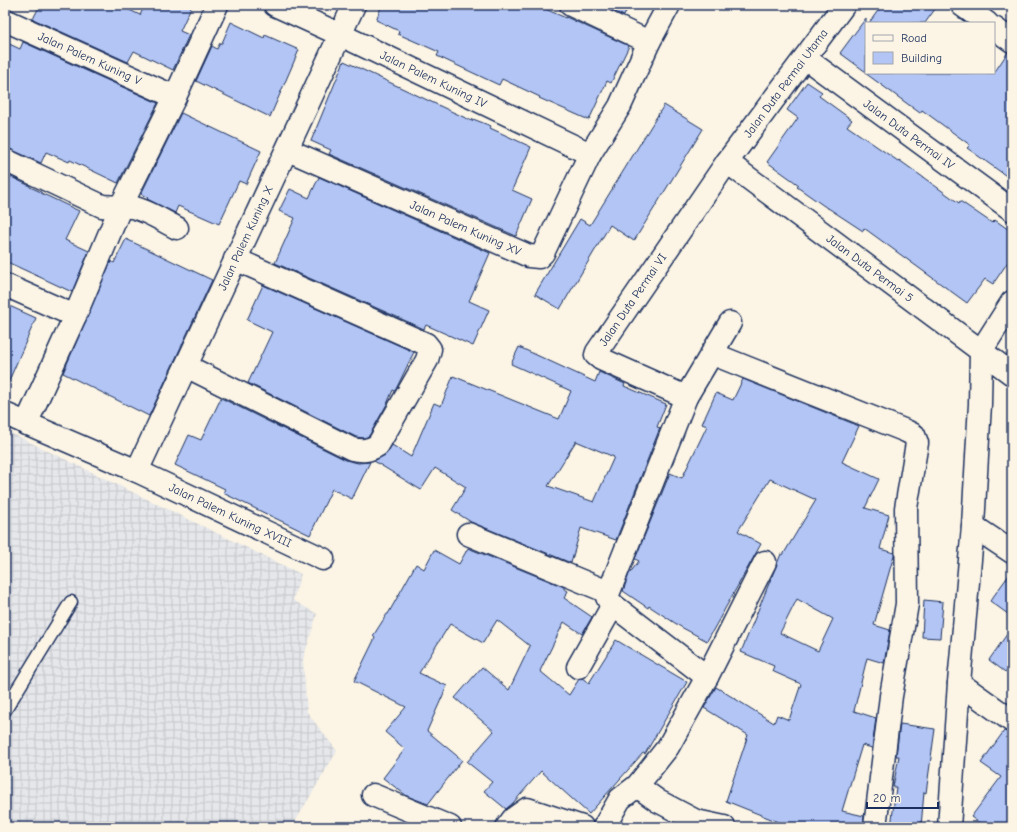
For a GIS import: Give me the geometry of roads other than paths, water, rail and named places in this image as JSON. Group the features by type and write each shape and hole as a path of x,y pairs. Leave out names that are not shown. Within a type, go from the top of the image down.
{"street":[{"path":"26,424 75,316 122,206 175,97 217,5"},
{"name":"Jalan Palem Kuning IV","path":"275,5 590,154"},
{"name":"Jalan Palem Kuning X","path":"137,471 235,259 288,150 354,5"},
{"path":"571,5 649,42"},
{"name":"Jalan Palem Kuning XV","path":"288,150 529,256 539,257 543,254 590,154 620,106 649,42 669,5"},
{"name":"Jalan Duta Permai Utama","path":"727,162 844,5"},
{"path":"962,5 986,22"},
{"name":"Jalan Palem Kuning V","path":"5,20 175,97"},
{"path":"995,29 1012,41"},
{"name":"Jalan Duta Permai IV","path":"805,58 1012,210"},
{"path":"5,160 102,206 132,207 177,228"},
{"name":"Jalan Duta Permai 5","path":"727,162 1012,374"},
{"name":"Jalan Duta Permai VI","path":"686,397 601,359 596,355 727,162"},
{"path":"186,366 352,449 371,450 378,445 427,360 430,349 426,344 235,259"},
{"path":"5,285 75,316"},
{"path":"950,827 959,683 973,526 980,404 981,351 1012,302"},
{"path":"578,667 611,599 686,397 713,354 730,323"},
{"path":"713,354 906,431 914,435 917,443 906,508 907,604 891,696 874,827"},
{"name":"Jalan Palem Kuning XVIII","path":"5,414 137,471 323,559"},
{"path":"973,526 1012,552"},
{"path":"468,534 611,599 707,677"},
{"path":"604,827 620,798 637,786 668,747 707,677 765,562"},
{"path":"959,683 1012,721"},
{"path":"637,786 658,801 696,821 724,827"},
{"path":"373,795 450,827"},
{"path":"507,827 513,819 527,809 582,827"}],"lane":[{"path":"5,710 71,602"}]}
